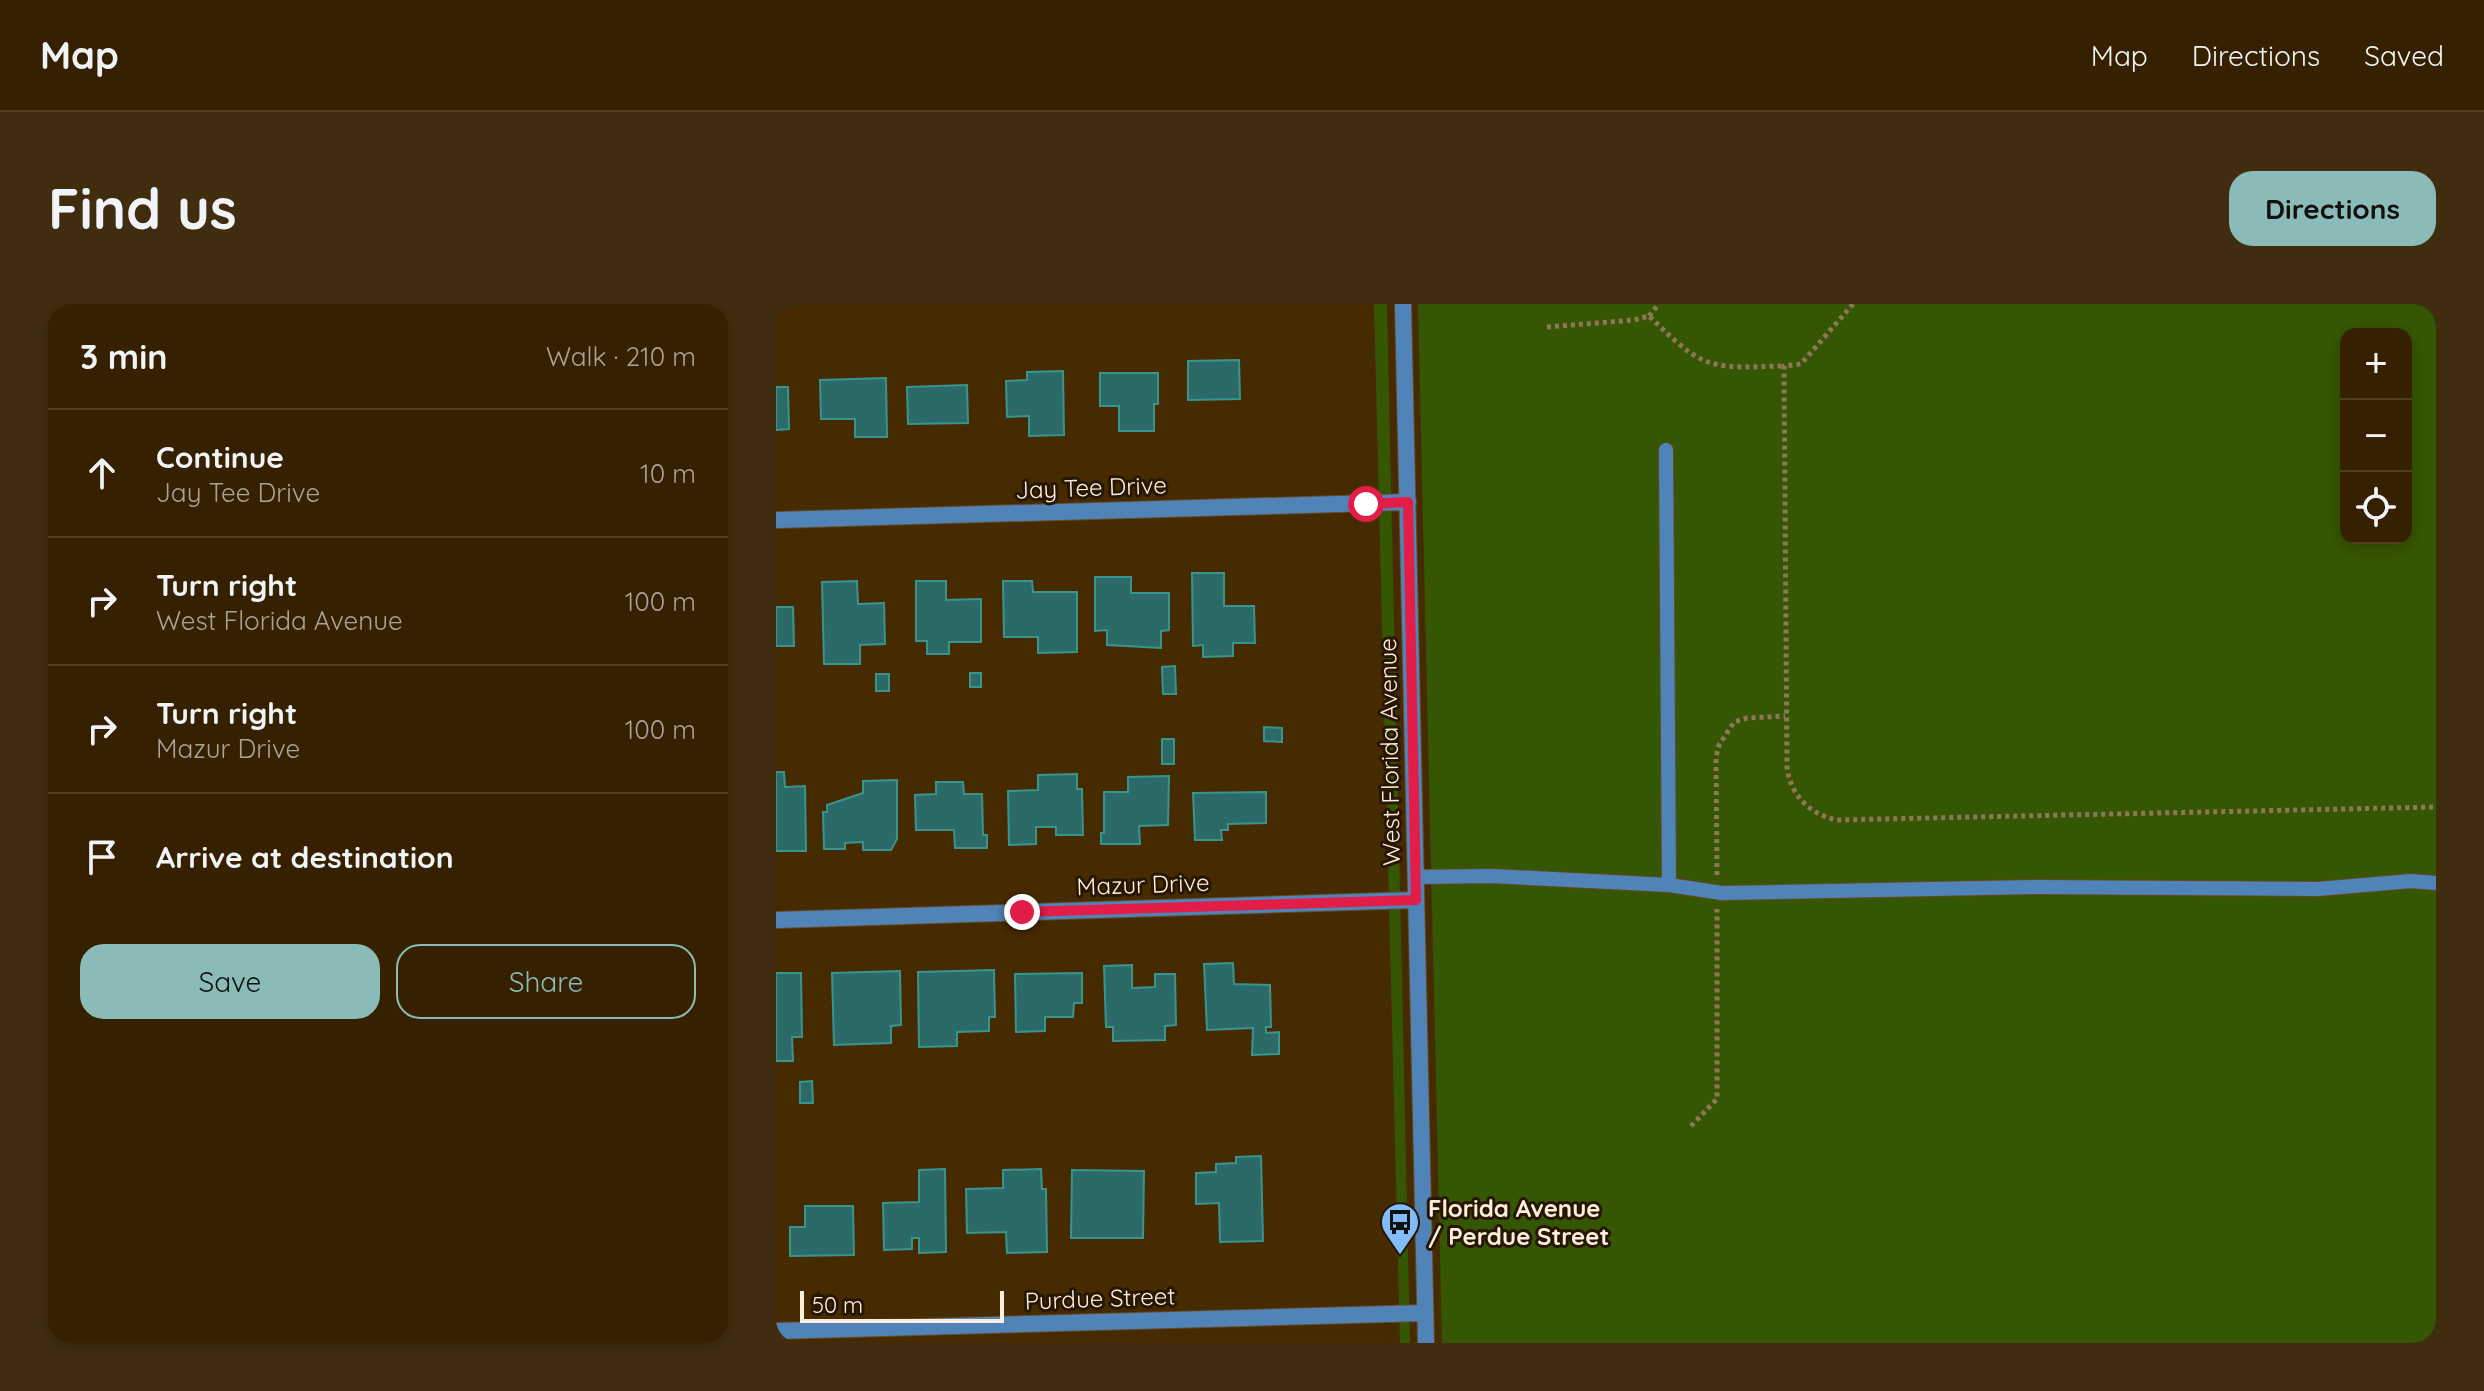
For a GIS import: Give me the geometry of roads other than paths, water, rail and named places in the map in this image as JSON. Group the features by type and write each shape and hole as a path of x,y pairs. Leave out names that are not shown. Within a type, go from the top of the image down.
{"street":[{"name":"West Florida Avenue","path":"1403,304 1426,1343"},
{"name":"Jay Tee Drive","path":"776,520 1408,502"},
{"name":"Mazur Drive","path":"776,920 1416,900"},
{"name":"Purdue Street","path":"776,1331 1425,1313"}],"lane":[{"path":"1666,450 1669,885"},
{"path":"1416,877 1492,876 1669,885 1722,893 2035,887 2318,889 2411,881 2436,883"}],"place":[{"name":"Florida Avenue / Perdue Street","path":"1400,1256"}]}
